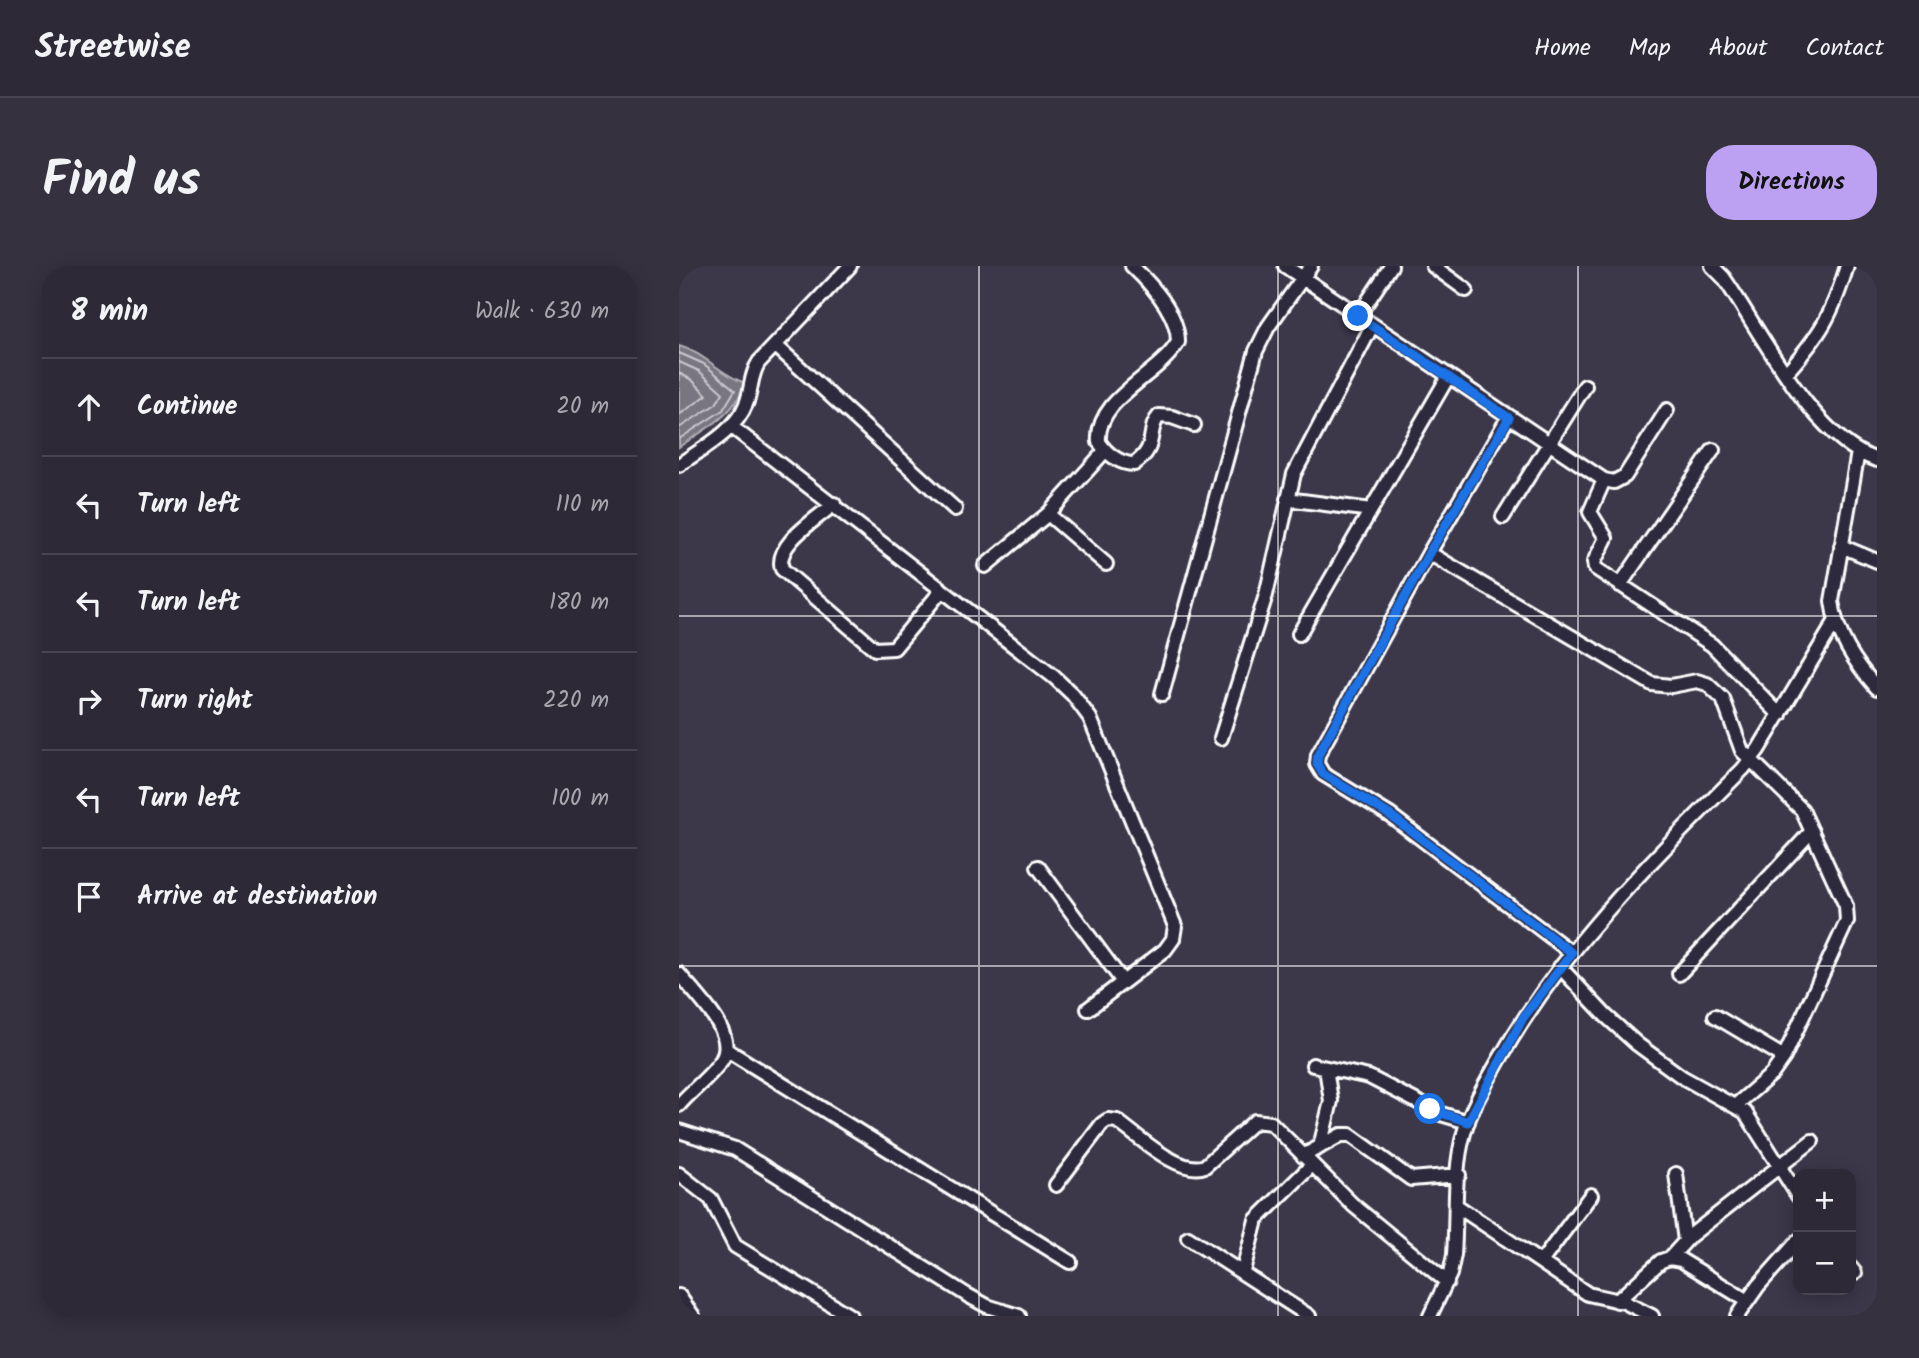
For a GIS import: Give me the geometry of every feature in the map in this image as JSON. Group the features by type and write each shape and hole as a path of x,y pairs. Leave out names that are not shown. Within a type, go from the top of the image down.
{"street":[{"path":"679,465 732,427 746,405 754,369 849,266"},
{"path":"1132,266 1158,292 1178,333 1178,342 1123,394 1101,424 1099,442 1105,451 1126,464 1134,464 1151,446 1155,420 1159,416 1172,417 1194,425"},
{"path":"1285,266 1604,480 1614,482 1625,476 1667,410"},
{"path":"1162,694 1256,351 1268,327 1311,266"},
{"path":"1358,316 1391,266"},
{"path":"1433,266 1466,290"},
{"path":"1711,266 1723,277 1786,373 1817,413 1859,453 1877,460"},
{"path":"1786,373 1819,336 1829,318 1847,266"},
{"path":"1221,738 1266,595 1287,499 1305,452 1373,326"},
{"path":"775,345 955,509"},
{"path":"1299,634 1448,377"},
{"path":"1503,517 1585,386"},
{"path":"1509,418 1429,553 1318,755 1317,764 1323,774 1390,815 1572,953"},
{"path":"732,427 1054,677 1073,695 1090,719 1175,926 1173,939 1165,950 1088,1009"},
{"path":"1620,585 1713,450"},
{"path":"985,566 1048,513 1105,451"},
{"path":"1859,453 1832,601 1835,622 1860,669 1877,688"},
{"path":"1604,480 1590,512 1606,538 1594,562 1599,573 1712,645 1780,715"},
{"path":"1287,499 1371,510"},
{"path":"834,504 789,544 781,553 779,561 782,569 875,649 885,651 894,648 942,590"},
{"path":"1048,513 1107,564"},
{"path":"1841,546 1877,561"},
{"path":"1429,553 1652,684 1671,686 1697,681 1707,684 1723,699 1737,743 1791,796 1812,831 1846,906 1847,921 1784,1057 1772,1074 1736,1105"},
{"path":"1430,1316 1447,1282 1454,1255 1459,1175 1468,1122 1514,1032 1560,967 1635,877 1751,759 1835,622"},
{"path":"1679,974 1812,831"},
{"path":"1038,867 1123,982"},
{"path":"1560,967 1606,1016 1637,1044 1690,1082 1736,1105 1755,1127 1793,1188"},
{"path":"679,974 716,1021 726,1038 727,1051 710,1074 679,1105"},
{"path":"1715,1016 1784,1057"},
{"path":"727,1051 1070,1262"},
{"path":"1313,1065 1369,1077 1441,1114 1468,1122"},
{"path":"1320,1147 1331,1101 1327,1068"},
{"path":"1056,1185 1102,1124 1108,1120 1117,1121 1188,1169 1205,1166 1255,1121 1263,1120 1271,1122 1353,1206 1447,1282"},
{"path":"679,1130 735,1149 967,1295 987,1306 1019,1316"},
{"path":"1243,1271 1256,1220 1320,1147 1341,1135 1350,1135 1411,1179 1459,1175"},
{"path":"1670,1258 1685,1241 1812,1141"},
{"path":"679,1174 711,1199 735,1246 850,1316"},
{"path":"1676,1174 1685,1241"},
{"path":"1541,1262 1591,1195"},
{"path":"1457,1206 1588,1294 1617,1301 1652,1316"},
{"path":"1188,1238 1309,1316"},
{"path":"1737,1316 1746,1300 1793,1247"},
{"path":"1617,1301 1661,1261 1670,1258 1681,1260 1746,1300"},
{"path":"679,1296 693,1316"}],"water":[{"path":"679,346 697,353 745,383 727,413 679,447"}],"route":[{"path":"1358,316 1509,418 1429,553 1318,755 1317,764 1323,774 1390,815 1572,953 1514,1032 1475,1103 1468,1122 1430,1109"}]}
